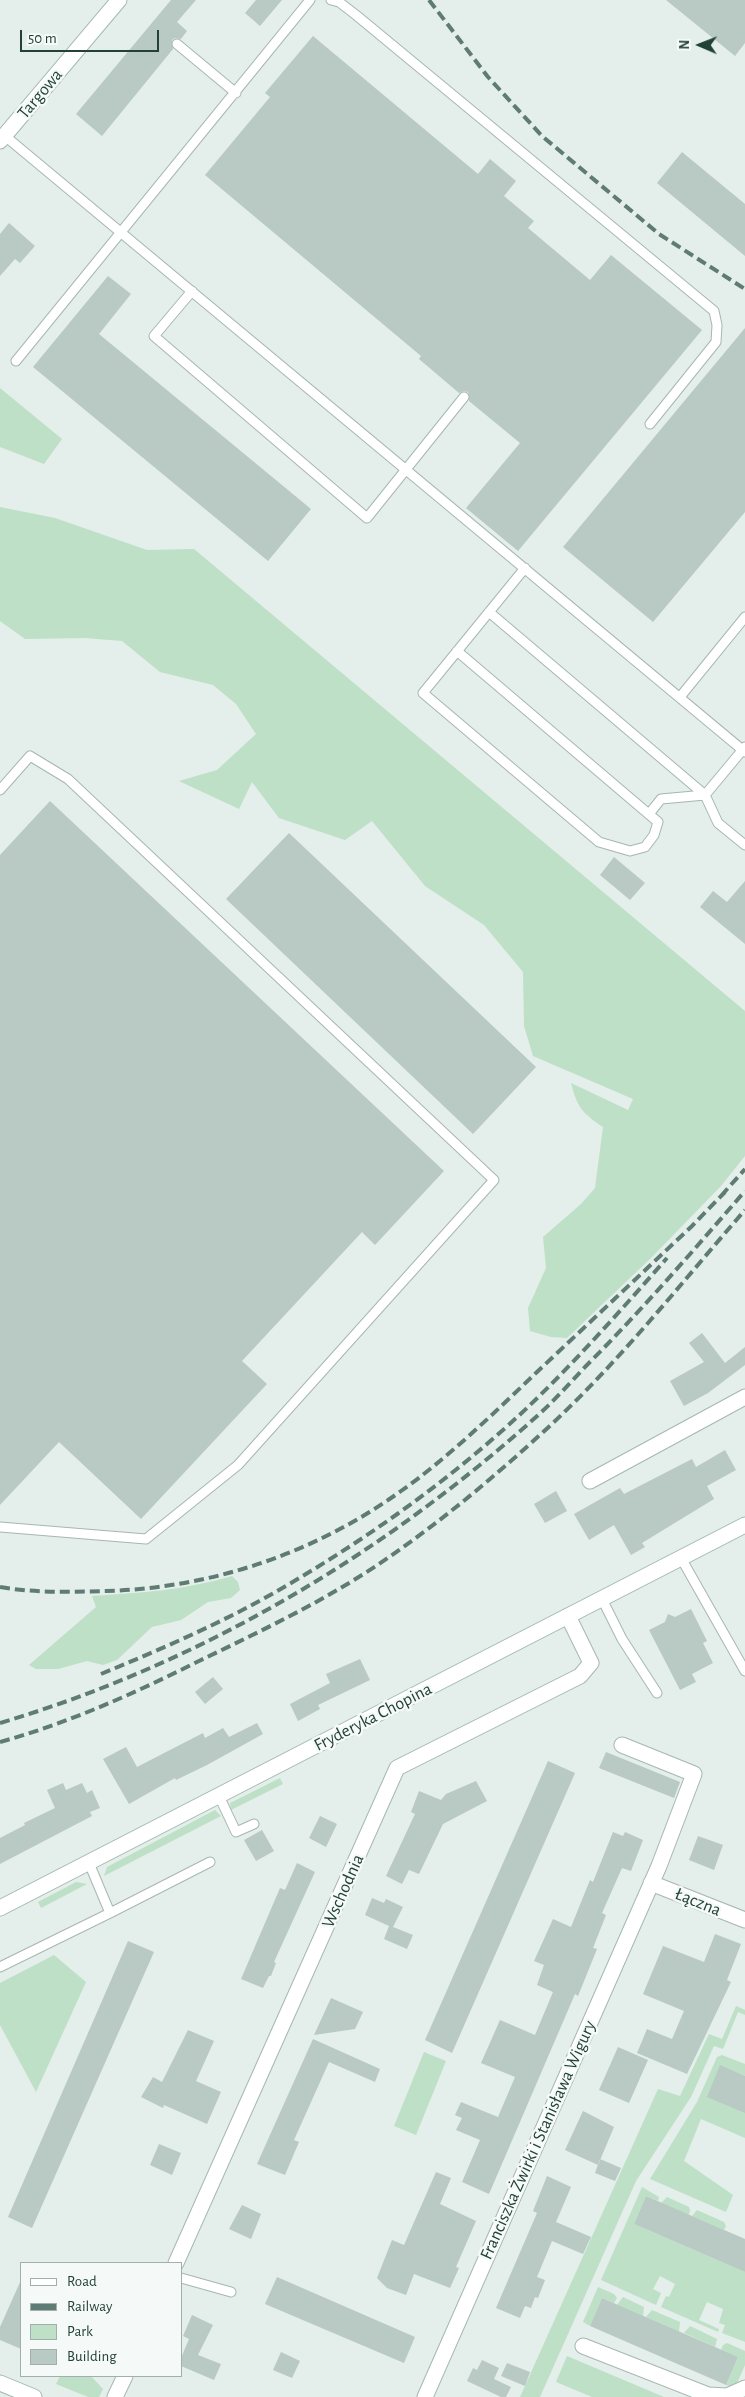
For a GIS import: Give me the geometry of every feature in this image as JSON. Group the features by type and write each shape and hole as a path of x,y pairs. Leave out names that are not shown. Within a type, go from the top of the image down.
{"street":[{"name":"Targowa","path":"2,138 119,0"},
{"path":"590,1481 745,1397"},
{"name":"Fryderyka Chopina","path":"0,1908 745,1525"},
{"name":"Wschodnia","path":"176,2262 397,1768 580,1676 591,1663 568,1616"},
{"name":"Franciszka Żwirki i Stanisława Wigury","path":"425,2397 651,1883 694,1774 622,1745"},
{"name":"Łączna","path":"651,1883 745,1920"},
{"path":"582,2346 708,2395 727,2396 745,2388"},
{"path":"115,2397 125,2377"},
{"path":"0,2383 34,2397"}],"lane":[{"path":"16,361 310,0"},
{"path":"331,0 339,2 356,15 714,311 717,325 716,342 650,424"},
{"path":"177,44 236,93"},
{"path":"2,138 192,291 744,749 706,796 661,799 648,814"},
{"path":"192,291 154,336 367,518 464,397"},
{"path":"457,651 658,822 654,835 645,847 630,851 599,842 423,693 457,651 525,568"},
{"path":"489,612 706,796 718,823 745,845"},
{"path":"680,697 745,617"},
{"path":"0,790 30,756 68,779 494,1180 238,1465 146,1539 0,1527"},
{"path":"681,1558 745,1671"},
{"path":"602,1599 622,1638 657,1693"},
{"path":"219,1796 236,1832 254,1824"},
{"path":"0,1967 210,1862"},
{"path":"89,1863 110,1913"},
{"path":"182,2278 231,2292"}],"green space":[{"path":"0,388 62,439 44,464 0,447"},
{"path":"0,507 55,518 147,550 194,549 745,1011 745,1156 721,1186 651,1258 567,1338 551,1337 530,1331 528,1308 546,1268 543,1237 581,1204 595,1188 603,1127 590,1118 578,1104 571,1083 628,1110 633,1099 533,1056 524,1026 523,972 484,925 425,886 372,821 345,840 279,818 252,782 239,809 179,781 217,770 256,734 236,704 213,685 160,672 122,641 85,638 25,639 0,621"},
{"path":"232,1576 238,1582 240,1590 231,1598 208,1602 181,1620 152,1627 117,1660 103,1665 87,1661 58,1669 36,1669 29,1665 96,1607 92,1596 180,1588"},
{"path":"280,1778 283,1784 231,1810 230,1803"},
{"path":"215,1810 221,1816 104,1876 107,1867"},
{"path":"76,1882 87,1884 41,1908 38,1902"},
{"path":"54,1955 86,1982 36,2092 0,2025 0,1983"},
{"path":"736,2006 745,2010 745,2015 738,2012 723,2049 714,2046 691,2097 636,2181 540,2397 520,2397 658,2089 680,2096 709,2034 722,2039"},
{"path":"424,2052 446,2061 416,2135 394,2126"},
{"path":"722,2055 745,2064 745,2076 720,2066 745,2109 745,2138 701,2119 684,2161 733,2195 726,2212 650,2179 697,2102 717,2057"},
{"path":"642,2187 659,2197 658,2201 646,2196 634,2224 745,2272 745,2342 722,2333 725,2325 719,2323 723,2309 707,2302 699,2320 719,2329 718,2332 661,2307 666,2296 669,2297 675,2284 660,2276 653,2289 661,2293 656,2305 601,2280"},
{"path":"667,2197 689,2207 689,2215 661,2203"},
{"path":"697,2210 724,2222 726,2226 724,2230 692,2216"},
{"path":"598,2287 614,2294 617,2298 614,2303 602,2298 590,2326 583,2322"},
{"path":"623,2297 644,2307 643,2316 617,2305"},
{"path":"652,2310 680,2322 679,2332 646,2317"},
{"path":"690,2326 717,2339 715,2347 684,2333"},
{"path":"727,2343 745,2351 745,2365 735,2388 726,2385 738,2357 721,2350 723,2345"},
{"path":"567,2356 664,2397 592,2397 556,2382"},
{"path":"60,2377 92,2377 103,2389 99,2397 88,2397 56,2384"}],"building":[{"path":"171,0 196,0 177,22 187,31 181,39 175,38 172,40 173,49 102,136 76,114"},
{"path":"256,0 282,0 260,26 245,13"},
{"path":"666,0 745,0 745,43 735,56"},
{"path":"313,36 478,174 490,159 516,181 504,196 534,221 528,228 590,280 611,255 702,330 518,551 466,508 520,443 469,401 468,392 459,393 419,359 421,356 205,175 270,97 265,93"},
{"path":"682,152 745,204 745,256 657,183"},
{"path":"9,223 35,246 20,263 15,259 0,276 0,234"},
{"path":"108,276 131,294 99,334 311,509 268,561 33,367"},
{"path":"745,328 745,512 653,622 563,547"},
{"path":"50,801 444,1171 375,1245 362,1232 242,1361 267,1384 141,1519 59,1442 0,1505 0,855"},
{"path":"289,833 536,1067 473,1134 226,899"},
{"path":"614,857 645,883 630,900 600,875"},
{"path":"745,881 745,944 700,907 713,891 727,902"},
{"path":"702,1333 725,1363 745,1347 745,1365 708,1393 684,1406 670,1381 704,1362 689,1343"},
{"path":"725,1450 736,1470 707,1486 714,1499 642,1543 645,1547 631,1555 614,1525 589,1540 574,1514 620,1488 624,1494 692,1459 696,1467"},
{"path":"556,1491 567,1511 545,1523 534,1504"},
{"path":"691,1609 707,1641 703,1643 713,1663 692,1674 696,1682 680,1690 649,1630 665,1622 668,1614 675,1617"},
{"path":"360,1659 370,1680 318,1705 320,1709 298,1721 290,1704 330,1683 326,1674"},
{"path":"213,1677 223,1689 205,1704 195,1692"},
{"path":"257,1723 263,1734 207,1765 176,1780 175,1778 129,1804 103,1759 126,1747 137,1767 203,1733 205,1738 223,1728 229,1737"},
{"path":"606,1752 680,1782 674,1798 599,1768"},
{"path":"548,1761 575,1773 452,2053 425,2040"},
{"path":"476,1781 487,1801 443,1824 419,1874 409,1870 402,1884 386,1876 415,1814 411,1812 419,1791 441,1800 446,1794"},
{"path":"63,1783 66,1790 82,1783 87,1793 92,1790 100,1808 90,1812 92,1816 0,1864 0,1838 25,1825 24,1823 55,1808 47,1790"},
{"path":"320,1816 337,1824 326,1847 309,1838"},
{"path":"262,1830 274,1851 256,1861 244,1840"},
{"path":"613,1832 623,1836 625,1832 643,1840 631,1871 622,1868 602,1913 606,1915 593,1948 597,1949 578,1996 575,1994 489,2194 462,2182 480,2140 456,2130 462,2118 455,2115 461,2102 498,2117 515,2077 481,2063 500,2020 535,2035 553,1992 537,1985 544,1965 534,1961 553,1919 571,1927 590,1880 593,1882"},
{"path":"698,1836 723,1845 714,1870 689,1860"},
{"path":"297,1863 315,1872 274,1962 276,1963 271,1976 269,1976 263,1988 241,1979 280,1888 285,1890"},
{"path":"372,1898 384,1903 386,1899 403,1907 393,1927 413,1935 407,1949 384,1939 389,1926 365,1915"},
{"path":"715,1934 741,1944 727,1980 731,1982 687,2074 637,2053 647,2029 672,2039 684,2011 643,1994 663,1946 704,1962"},
{"path":"128,1941 154,1952 32,2228 8,2217"},
{"path":"331,1998 363,2012 355,2029 314,2035"},
{"path":"188,2030 214,2041 196,2081 221,2092 207,2124 164,2105 163,2108 141,2097 153,2077 162,2082"},
{"path":"313,2039 380,2069 375,2082 329,2062 294,2140 299,2142 285,2175 257,2164"},
{"path":"618,2047 648,2060 629,2103 599,2090"},
{"path":"720,2065 745,2076 745,2113 707,2097"},
{"path":"583,2111 614,2127 598,2165 565,2150"},
{"path":"159,2144 181,2153 172,2175 150,2165"},
{"path":"600,2159 621,2168 615,2181 595,2173"},
{"path":"436,2172 451,2178 440,2204 476,2221 456,2267 459,2268 450,2288 414,2274 406,2295 387,2288 377,2278 392,2240 404,2245"},
{"path":"547,2176 571,2187 556,2222 591,2237 583,2254 552,2241 537,2277 545,2280 538,2298 535,2297 531,2308 525,2306 520,2318 496,2308 537,2213 533,2211"},
{"path":"646,2196 745,2239 745,2272 634,2224"},
{"path":"242,2205 261,2214 251,2239 229,2229"},
{"path":"277,2277 415,2337 404,2363 265,2304"},
{"path":"20,2282 20,2349 0,2340 0,2327"},
{"path":"602,2298 738,2357 726,2385 590,2326"},
{"path":"192,2315 213,2325 198,2355 221,2364 214,2380 182,2366 182,2356 189,2339 183,2336"},
{"path":"281,2352 300,2361 292,2378 273,2370"},
{"path":"482,2360 499,2368 494,2379 511,2387 506,2397 501,2397 467,2381 473,2368 477,2370"},
{"path":"507,2363 530,2372 525,2386 501,2376"}],"railway":[{"path":"429,0 488,77 542,136 659,234 745,289"},
{"path":"721,1196 745,1169"},
{"path":"0,1723 74,1699 146,1670 216,1637 284,1600 351,1559 415,1515 477,1468 549,1405 647,1303 745,1191"},
{"path":"0,1587 66,1592 146,1588 185,1583 261,1563 298,1549 334,1532 368,1513 401,1491 454,1449 692,1226 725,1192"},
{"path":"0,1742 51,1726 126,1696 175,1673 311,1605 355,1580 400,1550 490,1479 554,1422 628,1345 745,1210"},
{"path":"101,1674 188,1637 272,1594 340,1553 406,1508 469,1459 528,1407 582,1353 667,1258"}]}
